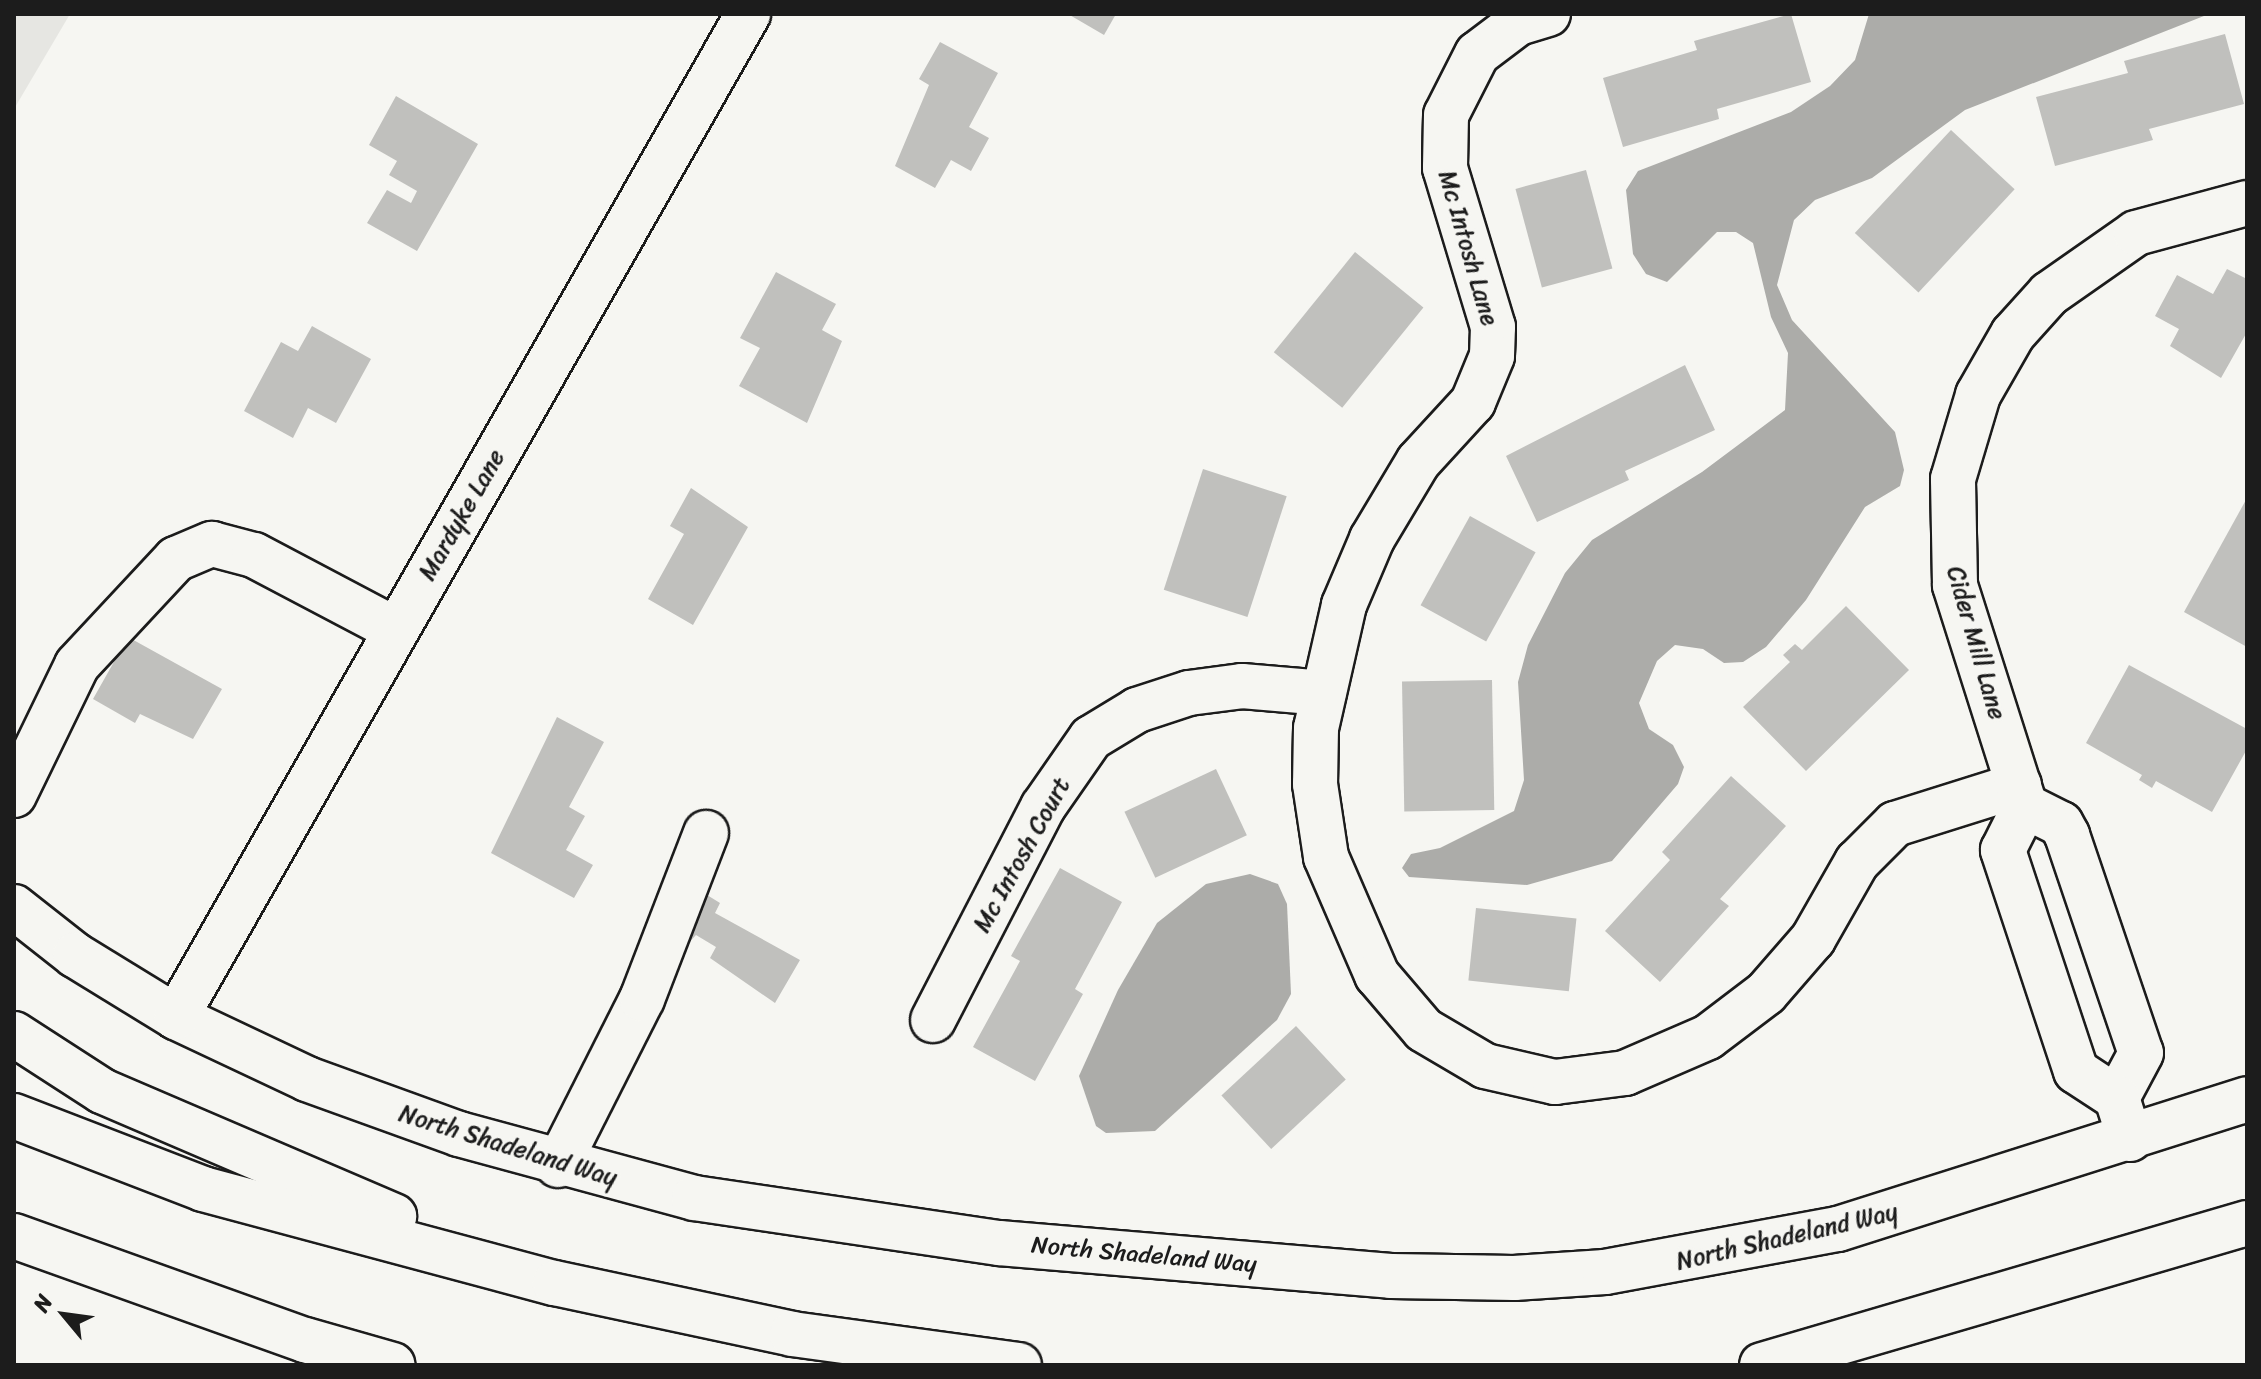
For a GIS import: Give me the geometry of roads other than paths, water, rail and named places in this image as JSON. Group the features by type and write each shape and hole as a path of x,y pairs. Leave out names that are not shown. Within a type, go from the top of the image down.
{"main road":[{"name":"Mardyke Lane","path":"176,1017 748,14"},
{"name":"Mc Intosh Lane","path":"1548,14 1518,23 1477,54 1451,99 1442,132 1445,168 1493,327 1492,356 1473,402 1418,462 1372,539 1344,605 1324,693 1315,784 1322,839 1345,910 1377,975 1396,1003 1438,1041 1485,1066 1537,1080 1625,1073 1708,1037 1791,967 1857,862 1895,824 2022,796"},
{"name":"Cider Mill Lane","path":"2022,796 1953,567 1953,479 1978,395 2024,319 2075,271 2136,233 2247,203"},
{"path":"14,795 77,665 176,559 212,544 254,555 396,630"},
{"name":"Mc Intosh Court","path":"933,1020 1043,807 1091,738 1137,710 1189,693 1242,686 1324,693"},
{"path":"2117,1098 2141,1053 2067,835 2061,824 2022,796 2003,850 2076,1071 2117,1098 2130,1139"},
{"path":"558,1165 642,999 706,833"},
{"name":"North Shadeland Way","path":"14,907 75,955 176,1017 307,1079 558,1165 735,1206 909,1233 1391,1276 1514,1278 1656,1266 1781,1243 2130,1139 2247,1099"},
{"path":"14,1034 102,1091 167,1123 555,1283"},
{"path":"14,1116 203,1189 555,1283 792,1334 1019,1365"},
{"path":"1762,1365 2247,1223"},
{"path":"14,1236 305,1340 393,1365"}]}
